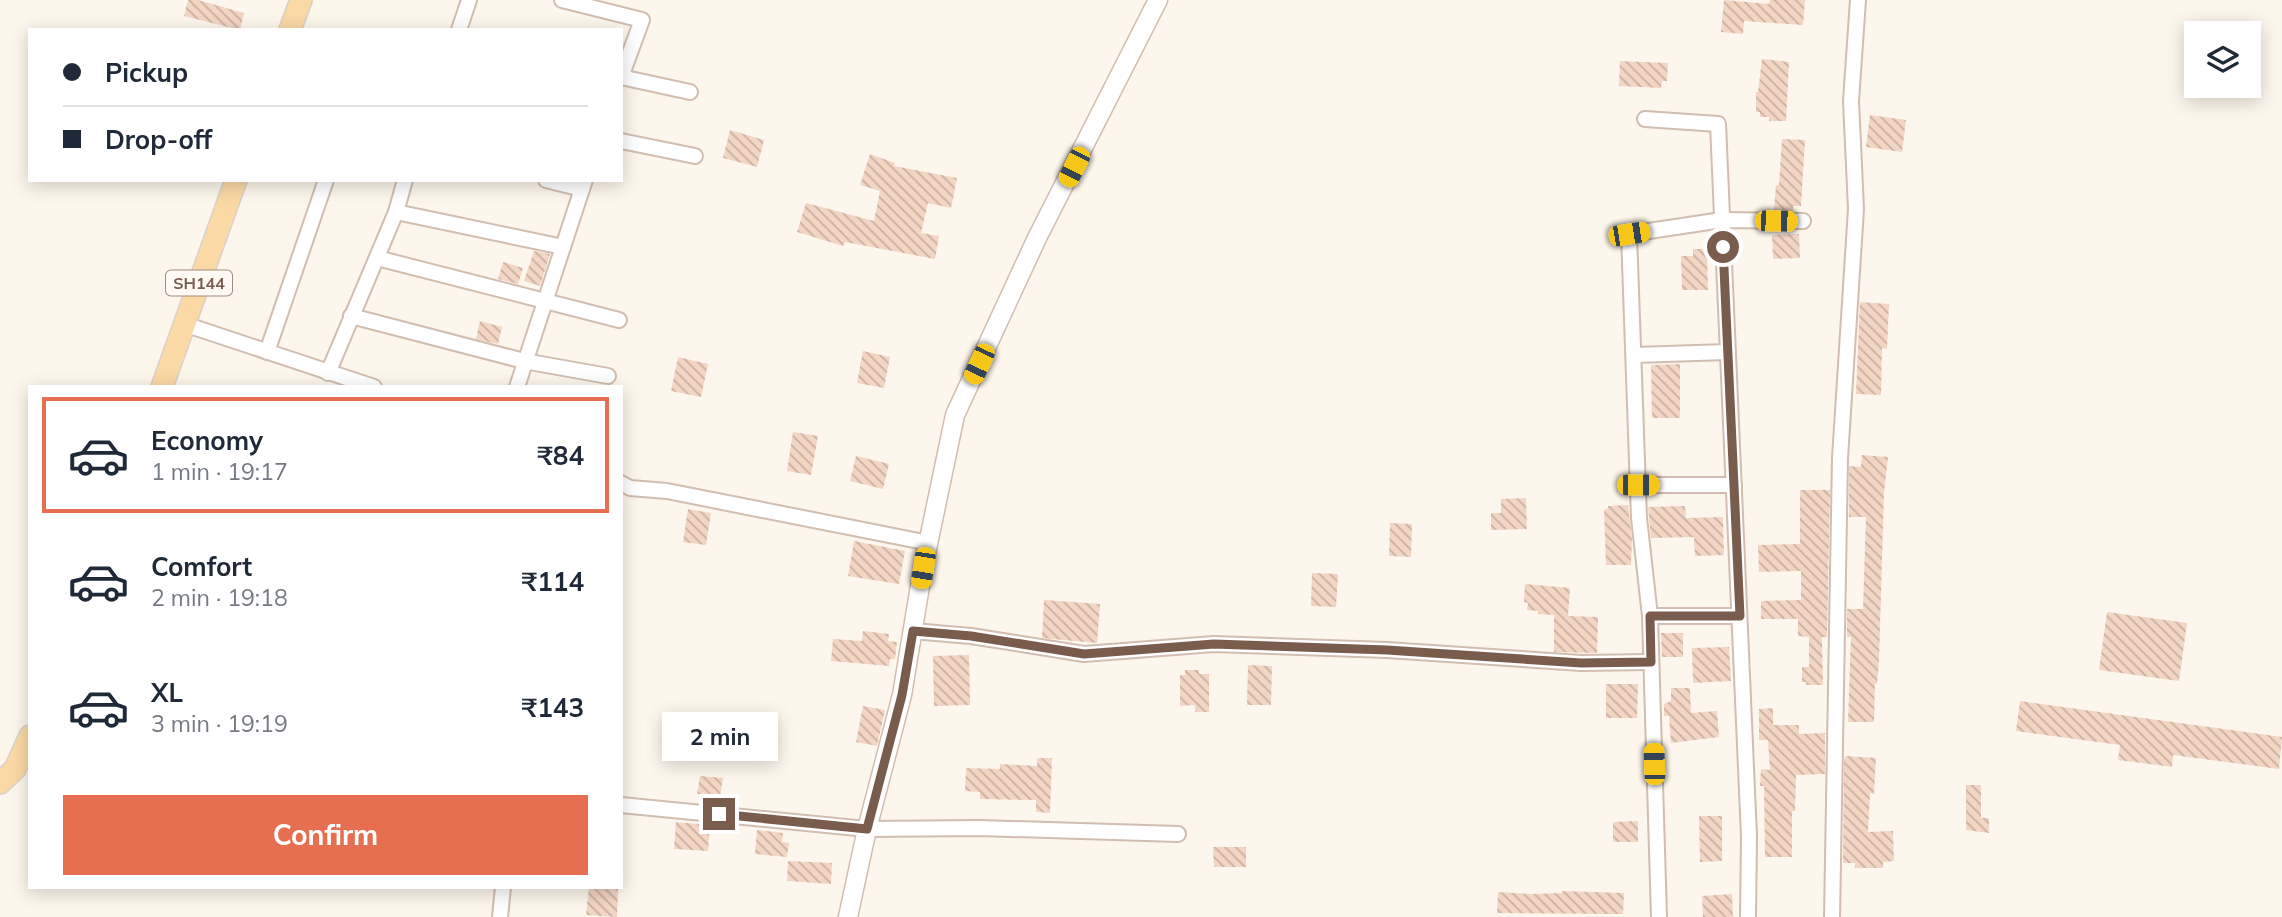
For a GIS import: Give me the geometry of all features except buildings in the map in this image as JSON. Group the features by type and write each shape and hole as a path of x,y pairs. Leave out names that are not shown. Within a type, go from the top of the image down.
{"main road":[{"path":"291,28 301,0"},
{"name":"SH144","path":"163,385 235,182"},
{"path":"15,775 28,741"}],"street":[{"path":"460,28 469,0"},
{"path":"562,0 642,20 623,72"},
{"path":"848,917 867,829 902,695 955,415 1037,239 1158,0"},
{"path":"1832,917 1840,458 1856,209 1851,101 1858,0"},
{"path":"623,77 690,92"},
{"path":"1645,119 1718,124 1749,837 1748,917"},
{"path":"623,141 695,156"},
{"path":"267,352 325,182"},
{"path":"328,373 396,212 404,182"},
{"path":"518,385 584,185 561,182"},
{"path":"396,212 563,247"},
{"path":"1659,917 1650,616 1639,518 1629,234 1722,220 1804,221"},
{"path":"377,258 620,320"},
{"path":"351,316 524,361 608,376"},
{"path":"184,324 367,385"},
{"path":"1634,355 1728,352"},
{"path":"623,484 630,488 667,491 929,542"},
{"path":"1638,485 1734,485"},
{"path":"1650,616 1740,616"},
{"path":"913,631 971,636 1084,654 1214,644 1387,650 1581,663 1651,662"},
{"path":"623,805 867,829 979,828 1178,834"},
{"path":"500,917 503,889"}],"route":[{"path":"719,814 867,829 902,695 913,631 971,636 1084,654 1214,644 1387,650 1581,663 1651,662 1650,616 1740,616 1723,247"}]}
